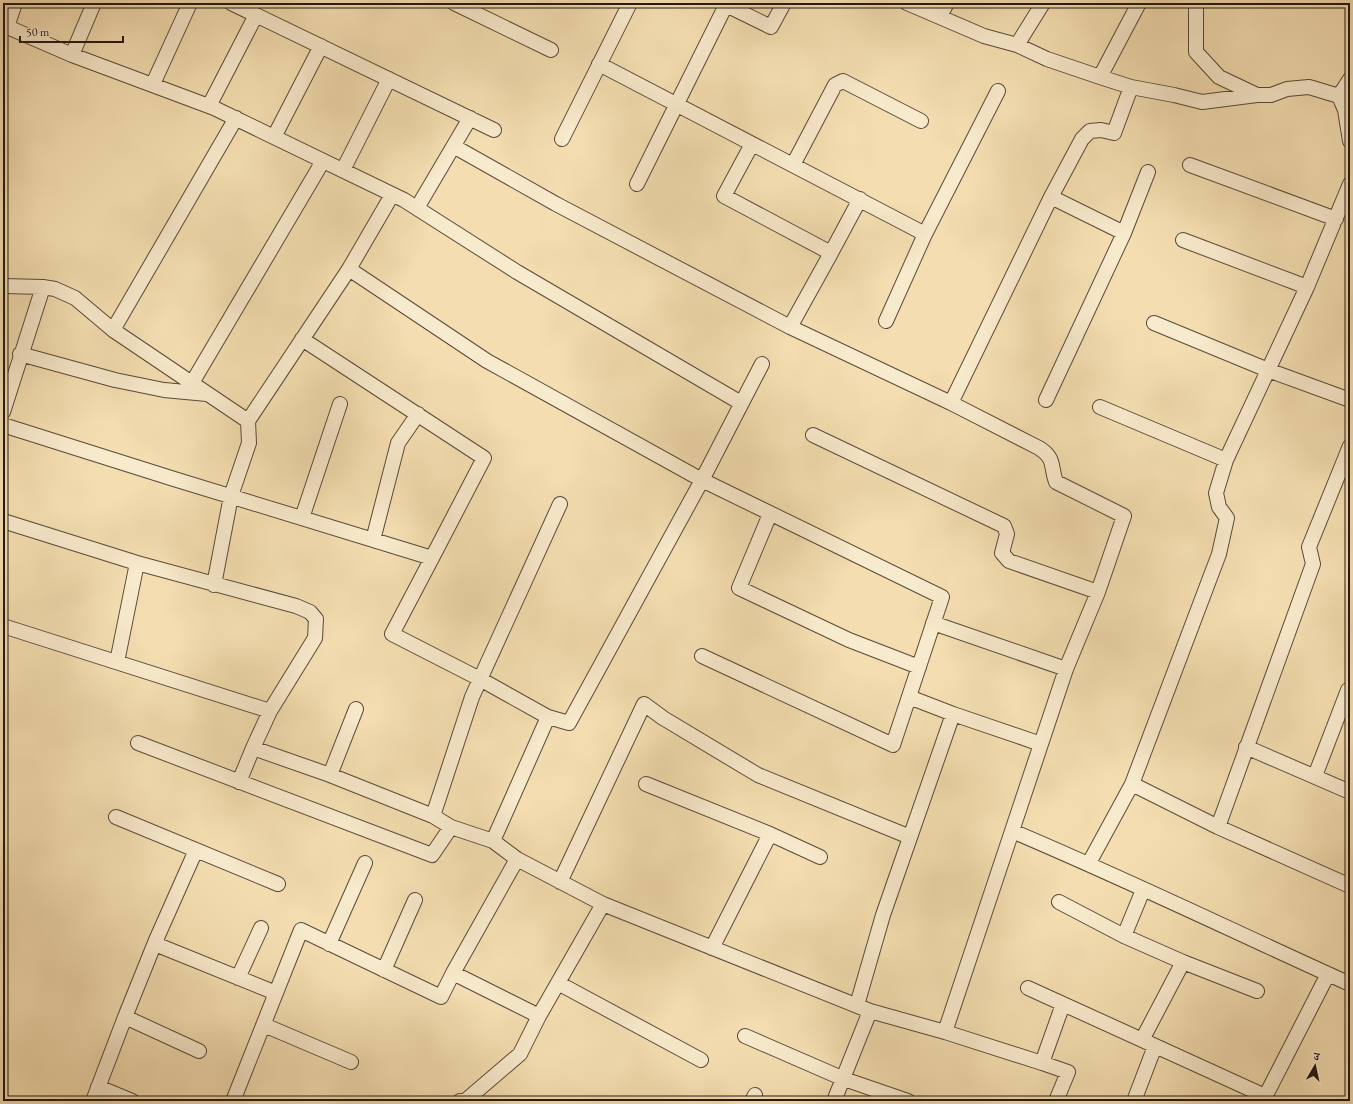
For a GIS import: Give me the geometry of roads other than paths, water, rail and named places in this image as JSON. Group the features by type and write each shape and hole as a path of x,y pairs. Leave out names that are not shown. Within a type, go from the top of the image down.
{"street":[{"path":"15,3 5,26 72,55 209,106 392,195 417,208 517,272 741,404"},
{"path":"72,55 94,3"},
{"path":"153,84 190,3"},
{"path":"231,3 494,130"},
{"path":"454,3 551,50"},
{"path":"562,139 630,3"},
{"path":"637,184 725,4 772,27 784,3"},
{"path":"907,3 984,36 1017,45 1047,59 1131,87 1202,102 1257,95 1272,95 1287,89 1309,87 1339,96"},
{"path":"940,16 947,3"},
{"path":"1017,45 1043,3"},
{"path":"1100,77 1139,3"},
{"path":"1196,3 1196,52 1219,77 1257,95"},
{"path":"209,106 256,15"},
{"path":"274,137 321,46"},
{"path":"599,64 925,234"},
{"path":"343,170 389,79"},
{"path":"1339,96 1350,79"},
{"path":"793,165 835,85 843,81 921,121"},
{"path":"951,403 1051,196 1082,139 1090,131 1101,130 1114,133 1131,87"},
{"path":"886,321 925,234 998,91"},
{"path":"1339,96 1345,110 1350,141"},
{"path":"113,330 236,118"},
{"path":"417,208 455,147 470,118"},
{"path":"752,144 724,196 831,254"},
{"path":"455,147 556,204 790,327 951,403 1043,451 1048,454 1054,464 1052,472 1056,482 1124,516 1098,592 1066,669 945,1032"},
{"path":"192,382 323,161"},
{"path":"1190,165 1336,219"},
{"path":"1046,400 1124,233 1148,172"},
{"path":"1089,863 1132,784 1210,581 1225,535 1227,518 1219,507 1216,493 1226,460 1307,287 1350,184"},
{"path":"214,585 231,496 249,442 248,421 349,269 392,195"},
{"path":"1051,196 1124,233"},
{"path":"790,327 860,199"},
{"path":"1183,240 1307,287"},
{"path":"349,269 487,361 702,480 942,597 893,745 702,656"},
{"path":"3,286 43,286 75,298 113,330 248,421"},
{"path":"3,412 20,354 43,286"},
{"path":"1154,324 1268,370 1350,400"},
{"path":"302,339 484,458 392,634 480,679 548,717 569,723 702,480 762,364"},
{"path":"20,354 115,380 164,390 209,394"},
{"path":"302,518 340,404"},
{"path":"1100,407 1226,460"},
{"path":"373,540 398,443 418,414"},
{"path":"3,424 432,558"},
{"path":"813,435 1004,526 1007,534 1002,554 1009,561 1098,592"},
{"path":"1218,827 1313,564 1309,547 1350,446"},
{"path":"433,816 472,697 560,504"},
{"path":"770,514 739,588 849,640 919,667"},
{"path":"3,521 137,563 296,606 310,612 316,619 315,638 270,711 239,782"},
{"path":"117,662 137,563"},
{"path":"933,623 1066,669"},
{"path":"3,626 270,711"},
{"path":"1315,776 1349,688"},
{"path":"909,697 953,714 1041,744"},
{"path":"560,882 644,704 676,726 758,774 910,837"},
{"path":"330,775 356,709"},
{"path":"834,1101 844,1079 863,1008 883,915 953,714"},
{"path":"493,841 548,717"},
{"path":"138,744 432,855 451,827"},
{"path":"1246,747 1350,792"},
{"path":"253,748 330,775 433,816 451,827 493,841 517,859 603,904 712,948 863,1008 945,1032 1068,1072 1056,1101"},
{"path":"646,784 770,834 820,857"},
{"path":"1132,784 1218,827 1350,886"},
{"path":"116,818 278,884"},
{"path":"1012,831 1089,863 1143,890 1350,984"},
{"path":"712,948 770,834"},
{"path":"93,1101 125,1017 196,850"},
{"path":"233,1101 301,930 441,997 517,859"},
{"path":"329,944 365,863"},
{"path":"1124,936 1143,890"},
{"path":"384,970 415,900"},
{"path":"1059,902 1124,936 1182,962 1257,991"},
{"path":"460,1101 466,1101 520,1054 539,1016 603,904"},
{"path":"238,978 261,928"},
{"path":"155,944 276,993"},
{"path":"1142,1040 1182,962"},
{"path":"453,973 539,1016"},
{"path":"1028,988 1264,1098 1328,974"},
{"path":"558,983 700,1060"},
{"path":"1042,1063 1063,1004"},
{"path":"125,1017 199,1051"},
{"path":"264,1025 351,1062"},
{"path":"745,1036 844,1079 908,1101"},
{"path":"1134,1101 1155,1046"},
{"path":"98,1087 132,1101"}]}
